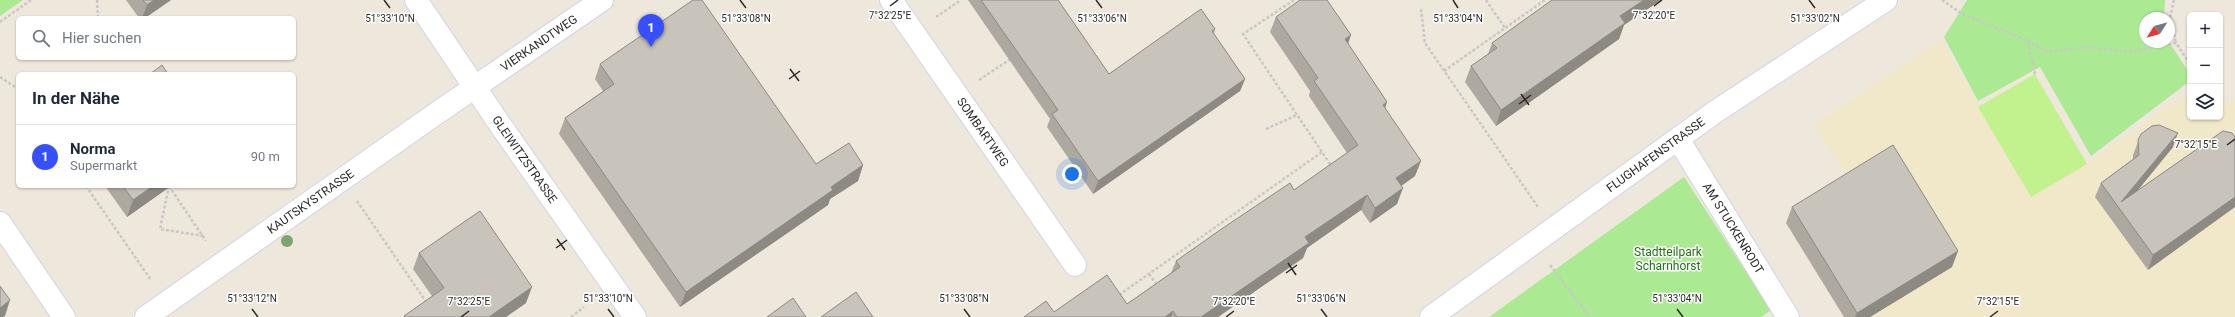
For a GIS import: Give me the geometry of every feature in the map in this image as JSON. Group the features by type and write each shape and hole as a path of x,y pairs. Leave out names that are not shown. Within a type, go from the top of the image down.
{"street":[{"name":"GLEIWITZSTRASSE","path":"416,0 635,317"},
{"name":"VIERKANDTWEG","path":"475,86 602,0"},
{"name":"SOMBARTWEG","path":"891,0 1075,265"},
{"name":"FLUGHAFENSTRASSE","path":"1431,317 1715,112 1886,0"},
{"name":"KAUTSKYSTRASSE","path":"146,317 475,86"},
{"name":"AM STUCKENRODT","path":"1678,139 1788,317"},
{"path":"0,224 64,317"}],"path":[{"path":"0,22 31,0"},
{"path":"97,0 98,16"},
{"path":"1294,0 1243,34 1336,172"},
{"path":"1486,0 1505,28"},
{"path":"1444,71 1545,0"},
{"path":"1942,0 1962,13 2028,41 2048,52 2088,47 2128,52 2176,43"},
{"path":"2174,0 2170,18 2176,43 2187,60"},
{"path":"1421,9 1425,43 1540,211"},
{"path":"2028,41 2035,74"},
{"path":"957,95 1017,55"},
{"path":"0,77 16,88"},
{"path":"1266,129 1297,115"},
{"path":"1119,295 1322,152"},
{"path":"342,180 428,305"},
{"path":"87,188 167,303"},
{"path":"169,188 160,229 203,236"},
{"path":"170,188 203,236"},
{"path":"1218,225 1221,230"},
{"path":"1549,263 1590,317"},
{"path":"1149,274 1162,291"},
{"path":"1115,289 1122,301"},
{"path":"571,317 584,307"}],"shaded area":[{"path":"1941,39 2031,197 2087,164 2187,92 2187,120 2223,120 2223,96 2228,103 2235,98 2235,317 1844,317 1827,289 1834,285 1817,257 1810,261 1786,223 1851,183 1815,125"}],"green space":[{"path":"0,0 23,0 0,16"},
{"path":"1967,0 2165,0 2164,12 2139,12 2139,48 2173,48 2187,69 2187,83 2091,156 2040,67 1978,101 1944,37"},
{"path":"2035,74 2087,164 2031,197 1978,107"},
{"name":"Stadtteilpark Scharnhorst","path":"1684,177 1771,310 1761,317 1489,317"}],"building":[{"path":"143,0 154,0 147,5"},
{"path":"693,0 702,0 816,164 849,143 863,165 831,187 833,190 686,292 565,118 614,84 600,64"},
{"path":"981,0 1058,0 1109,74 1201,9 1215,29 1212,31 1245,79 1098,181 1052,114 1058,110"},
{"path":"1300,0 1327,0 1351,35 1345,39 1387,102 1383,105 1421,161 1396,178 1403,188 1375,208 1367,195 1305,237 1309,243 1201,317 1177,317 1173,311 1165,317 1024,317 1046,301 1054,312 1107,275 1127,304 1180,267 1176,261 1220,230 1290,183 1294,190 1358,145 1314,81 1318,78 1276,17"},
{"path":"1552,0 1644,0 1620,16 1625,23 1501,110 1471,66 1497,48 1492,43"},
{"path":"162,65 167,72 153,72"},
{"path":"2159,125 2178,133 2121,202 2223,131 2232,133 2235,137 2235,197 2153,255 2101,183 2139,155 2138,140 2141,134 2152,126"},
{"path":"1893,145 1958,251 1857,313 1792,207"},
{"path":"124,188 150,188 133,200"},
{"path":"480,211 532,287 489,317 405,317 404,316 444,288 419,253"},
{"path":"0,286 10,300 0,308"},
{"path":"856,292 873,317 821,317"},
{"path":"793,298 806,317 767,317"}],"place":[{"name":"Norma","path":"651,47"}]}
